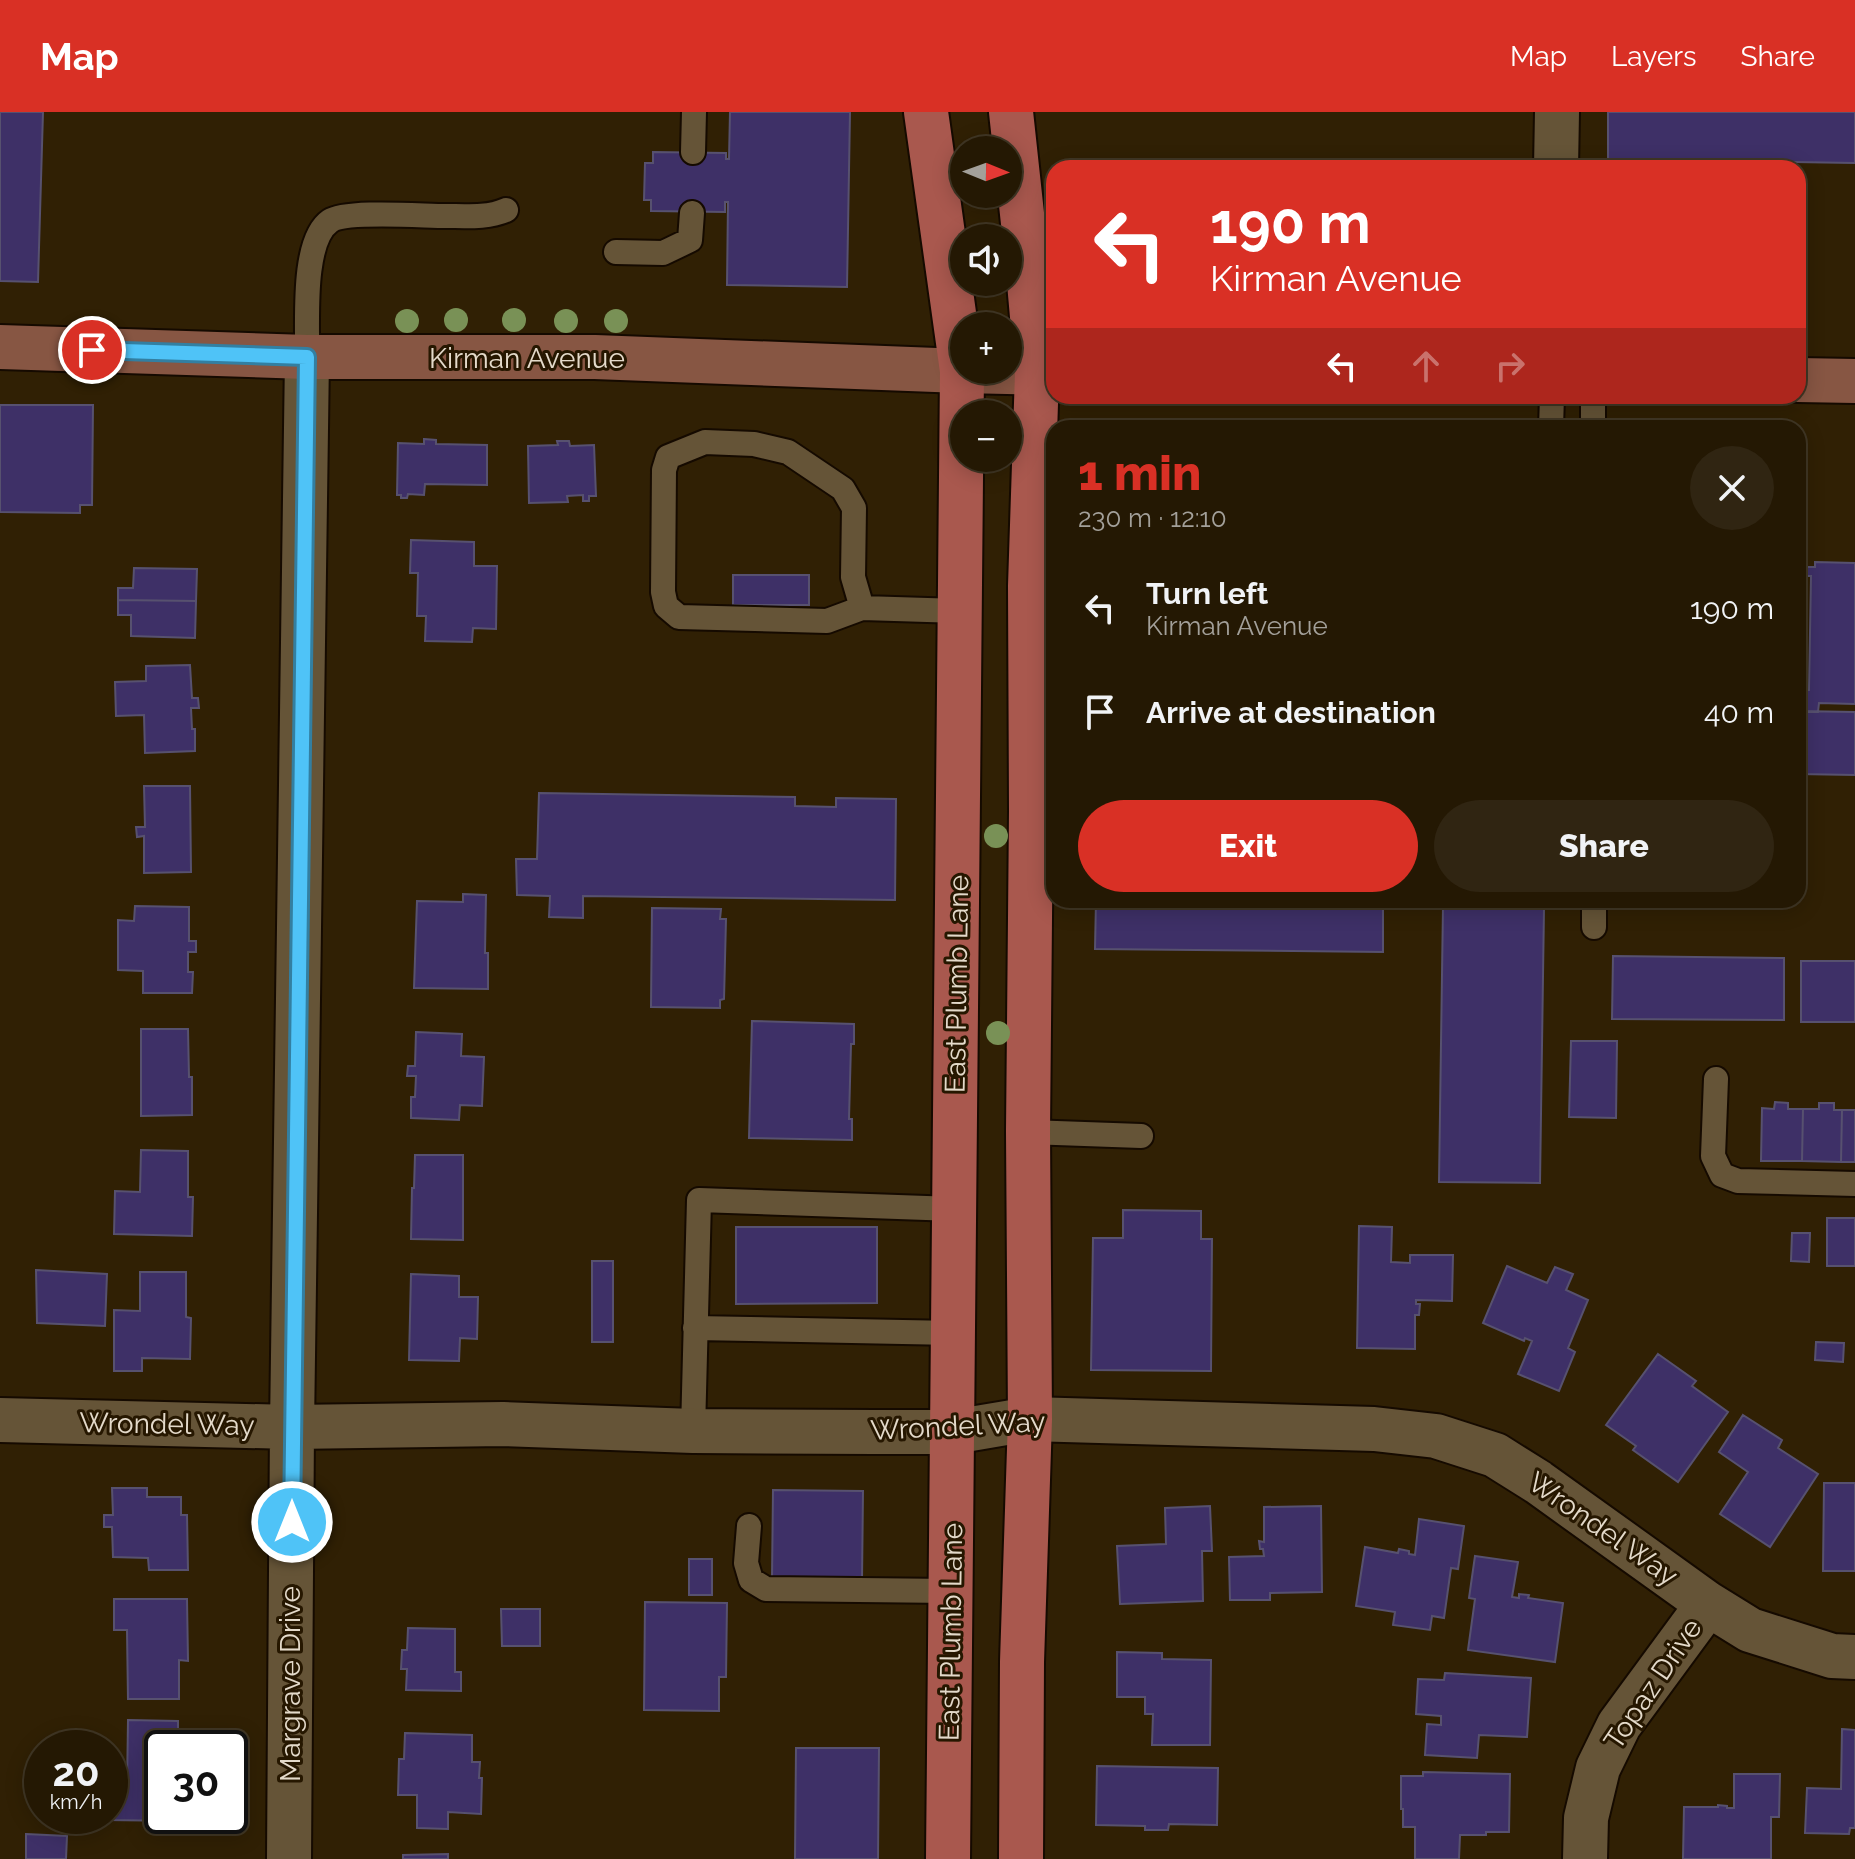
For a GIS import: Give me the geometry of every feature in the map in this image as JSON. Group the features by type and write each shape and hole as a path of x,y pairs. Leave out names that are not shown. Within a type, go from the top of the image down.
{"main road":[{"name":"East Plumb Lane","path":"926,112 954,312"},
{"path":"1011,112 1027,260 1046,373 1030,586 1030,1419 1022,1662 1021,1859"},
{"name":"East Plumb Lane","path":"948,1859 962,384"}],"street":[{"path":"1556,160 1557,112"},
{"name":"Kirman Avenue","path":"0,347 307,357 595,357 950,371"},
{"name":"Margrave Drive","path":"289,1859 307,357"},
{"name":"Kirman Avenue","path":"1022,372 1046,373"},
{"path":"1806,380 1855,381"},
{"name":"Wrondel Way","path":"0,1420 292,1427 503,1424 693,1431 953,1432 1030,1419 1374,1429 1436,1436 1495,1455 1750,1630 1832,1656 1855,1657"},
{"name":"Topaz Drive","path":"1585,1859 1586,1818 1598,1768 1619,1725 1708,1604"}],"lane":[{"path":"693,152 694,112"},
{"path":"307,357 308,270 320,232 330,220 350,215 461,216 499,214 506,210"},
{"path":"616,252 663,253 690,240 692,213"},
{"path":"862,608 853,577 854,508 843,489 788,452 754,444 705,442 668,457 664,470 663,592 666,606 679,617 827,621 862,608 960,611"},
{"path":"1594,908 1594,927"},
{"path":"1716,1079 1713,1156 1722,1175 1738,1181 1855,1184"},
{"path":"1028,1132 1141,1136"},
{"path":"693,1431 699,1200 955,1209"},
{"path":"695,1328 954,1333"},
{"path":"749,1526 746,1563 751,1580 766,1589 951,1591"}],"building":[{"path":"0,112 43,112 38,282 0,281"},
{"path":"730,112 850,112 847,287 727,285 728,202 725,202 725,212 651,211 651,200 644,200 645,163 653,163 653,152 726,153 726,159 729,159"},
{"path":"1608,112 1855,112 1855,163 1608,159"},
{"path":"0,405 93,405 92,505 80,505 80,513 0,512"},
{"path":"424,439 436,440 436,444 487,445 487,485 425,484 424,495 408,494 407,498 401,498 397,495 398,443 424,444"},
{"path":"557,441 569,441 570,446 594,445 596,496 589,496 589,501 583,501 583,495 567,496 568,502 529,503 528,446 558,445"},
{"path":"411,540 474,542 474,566 497,566 496,629 473,628 472,642 425,641 426,616 417,616 418,573 410,573"},
{"path":"1815,562 1855,563 1855,704 1819,703 1818,712 1806,712 1811,576 1806,576 1806,567 1815,567"},
{"path":"134,568 197,569 196,601 118,600 118,588 133,588"},
{"path":"733,575 809,575 809,605 733,605"},
{"path":"118,600 196,601 195,638 131,636 131,615 118,615"},
{"path":"190,665 192,698 198,698 199,708 191,708 195,751 145,753 144,715 116,716 115,682 146,681 146,666"},
{"path":"1806,711 1855,712 1855,775 1806,774"},
{"path":"144,786 190,786 191,872 144,873 144,836 137,837 136,827 145,827"},
{"path":"539,793 795,797 795,806 836,807 836,798 896,799 895,900 583,896 583,918 549,917 550,896 517,895 516,859 537,859"},
{"path":"463,894 486,895 488,989 414,988 417,901 463,902"},
{"path":"135,906 189,907 189,941 196,941 196,952 188,952 188,972 193,972 192,993 143,993 143,971 118,970 118,920 134,921"},
{"path":"652,908 721,909 720,919 726,919 724,999 720,1000 720,1008 651,1007"},
{"path":"1096,908 1383,908 1383,952 1095,949"},
{"path":"1443,908 1544,908 1540,1183 1439,1182"},
{"path":"1613,956 1784,958 1784,1020 1612,1019"},
{"path":"1801,961 1855,961 1855,1022 1801,1022"},
{"path":"752,1021 854,1024 849,1119 852,1119 852,1140 749,1138"},
{"path":"141,1029 188,1029 192,1115 141,1116"},
{"path":"416,1032 462,1034 461,1056 484,1057 482,1106 460,1105 459,1120 411,1118 411,1097 415,1097 416,1076 407,1076 408,1066 415,1066"},
{"path":"1571,1041 1617,1041 1616,1118 1569,1117"},
{"path":"1775,1102 1788,1103 1788,1109 1803,1109 1802,1161 1761,1161 1762,1108 1774,1109"},
{"path":"1819,1103 1834,1103 1834,1110 1842,1110 1841,1162 1802,1161 1803,1109 1819,1109"},
{"path":"1842,1110 1855,1110 1855,1162 1841,1162"},
{"path":"141,1150 188,1151 188,1197 193,1197 192,1236 114,1234 115,1191 140,1192"},
{"path":"415,1155 463,1155 463,1240 411,1239"},
{"path":"1123,1210 1201,1211 1201,1239 1212,1239 1211,1371 1091,1370 1093,1238 1123,1238"},
{"path":"1827,1218 1855,1218 1855,1266 1827,1266"},
{"path":"1359,1226 1392,1227 1391,1262 1410,1263 1410,1255 1453,1255 1452,1301 1416,1300 1416,1304 1420,1304 1419,1315 1415,1315 1415,1349 1357,1348"},
{"path":"736,1227 877,1227 877,1303 736,1304"},
{"path":"1792,1233 1810,1233 1809,1262 1791,1261"},
{"path":"592,1261 613,1261 613,1342 592,1342"},
{"path":"1507,1266 1547,1283 1555,1267 1573,1274 1566,1290 1588,1300 1568,1348 1575,1352 1559,1391 1518,1374 1532,1341 1525,1338 1524,1341 1483,1323"},
{"path":"36,1270 107,1274 105,1326 37,1323"},
{"path":"140,1272 186,1272 186,1317 191,1318 190,1359 142,1358 142,1371 114,1371 114,1310 140,1311"},
{"path":"411,1274 459,1276 459,1297 478,1297 477,1339 460,1338 459,1361 409,1360"},
{"path":"1816,1342 1844,1343 1843,1362 1815,1360"},
{"path":"1658,1354 1696,1381 1692,1386 1728,1412 1678,1482 1633,1450 1636,1446 1606,1425"},
{"path":"1743,1415 1782,1440 1778,1448 1818,1474 1770,1547 1720,1514 1748,1472 1719,1452"},
{"path":"1824,1483 1855,1483 1855,1571 1823,1571"},
{"path":"112,1488 147,1488 147,1497 181,1497 181,1515 187,1515 188,1570 149,1570 148,1558 113,1557 112,1527 104,1527 104,1515 113,1515"},
{"path":"773,1490 863,1491 862,1580 772,1579"},
{"path":"1210,1506 1212,1551 1202,1551 1203,1601 1120,1604 1117,1546 1166,1544 1165,1508"},
{"path":"1321,1506 1322,1592 1270,1593 1270,1600 1230,1600 1229,1557 1264,1556 1259,1541 1264,1542 1264,1507"},
{"path":"1419,1519 1464,1526 1458,1569 1451,1568 1444,1618 1432,1616 1430,1630 1393,1625 1395,1612 1356,1606 1365,1547 1398,1553 1399,1549 1415,1555"},
{"path":"1475,1556 1518,1562 1512,1597 1529,1595 1528,1598 1563,1603 1555,1662 1468,1650 1475,1599 1469,1598"},
{"path":"689,1559 712,1559 712,1595 689,1595"},
{"path":"114,1599 187,1599 188,1661 179,1660 179,1699 128,1699 127,1630 114,1630"},
{"path":"645,1602 727,1603 726,1677 719,1677 719,1711 644,1710"},
{"path":"501,1609 540,1609 540,1646 502,1646"},
{"path":"408,1628 455,1629 455,1672 461,1672 461,1691 406,1690 407,1669 401,1669 402,1650 407,1650"},
{"path":"1117,1652 1162,1653 1162,1659 1211,1660 1210,1745 1152,1745 1153,1714 1145,1714 1145,1697 1117,1697"},
{"path":"1445,1673 1531,1678 1527,1737 1479,1735 1477,1758 1425,1755 1427,1724 1441,1725 1441,1716 1416,1714 1418,1679 1444,1680"},
{"path":"128,1720 178,1721 178,1730 144,1730 144,1820 128,1820"},
{"path":"1842,1729 1855,1730 1855,1828 1850,1828 1849,1834 1805,1833 1807,1788 1841,1789"},
{"path":"405,1733 472,1735 472,1762 480,1762 479,1778 482,1778 481,1814 448,1812 448,1829 417,1828 417,1795 398,1795 399,1759 404,1759"},
{"path":"796,1748 879,1748 878,1859 795,1859"},
{"path":"1097,1766 1218,1768 1217,1825 1169,1824 1168,1830 1145,1830 1145,1826 1096,1825"},
{"path":"1423,1772 1510,1774 1509,1832 1460,1835 1459,1859 1415,1859 1415,1827 1403,1827 1401,1776 1423,1776"},
{"path":"1734,1774 1780,1774 1779,1817 1771,1817 1771,1859 1683,1859 1684,1807 1718,1805 1734,1808"},
{"path":"26,1834 67,1836 66,1859 26,1859"},
{"path":"448,1854 448,1859 403,1859 403,1855"}],"route":[{"path":"92,350 307,357 292,1522"}]}
